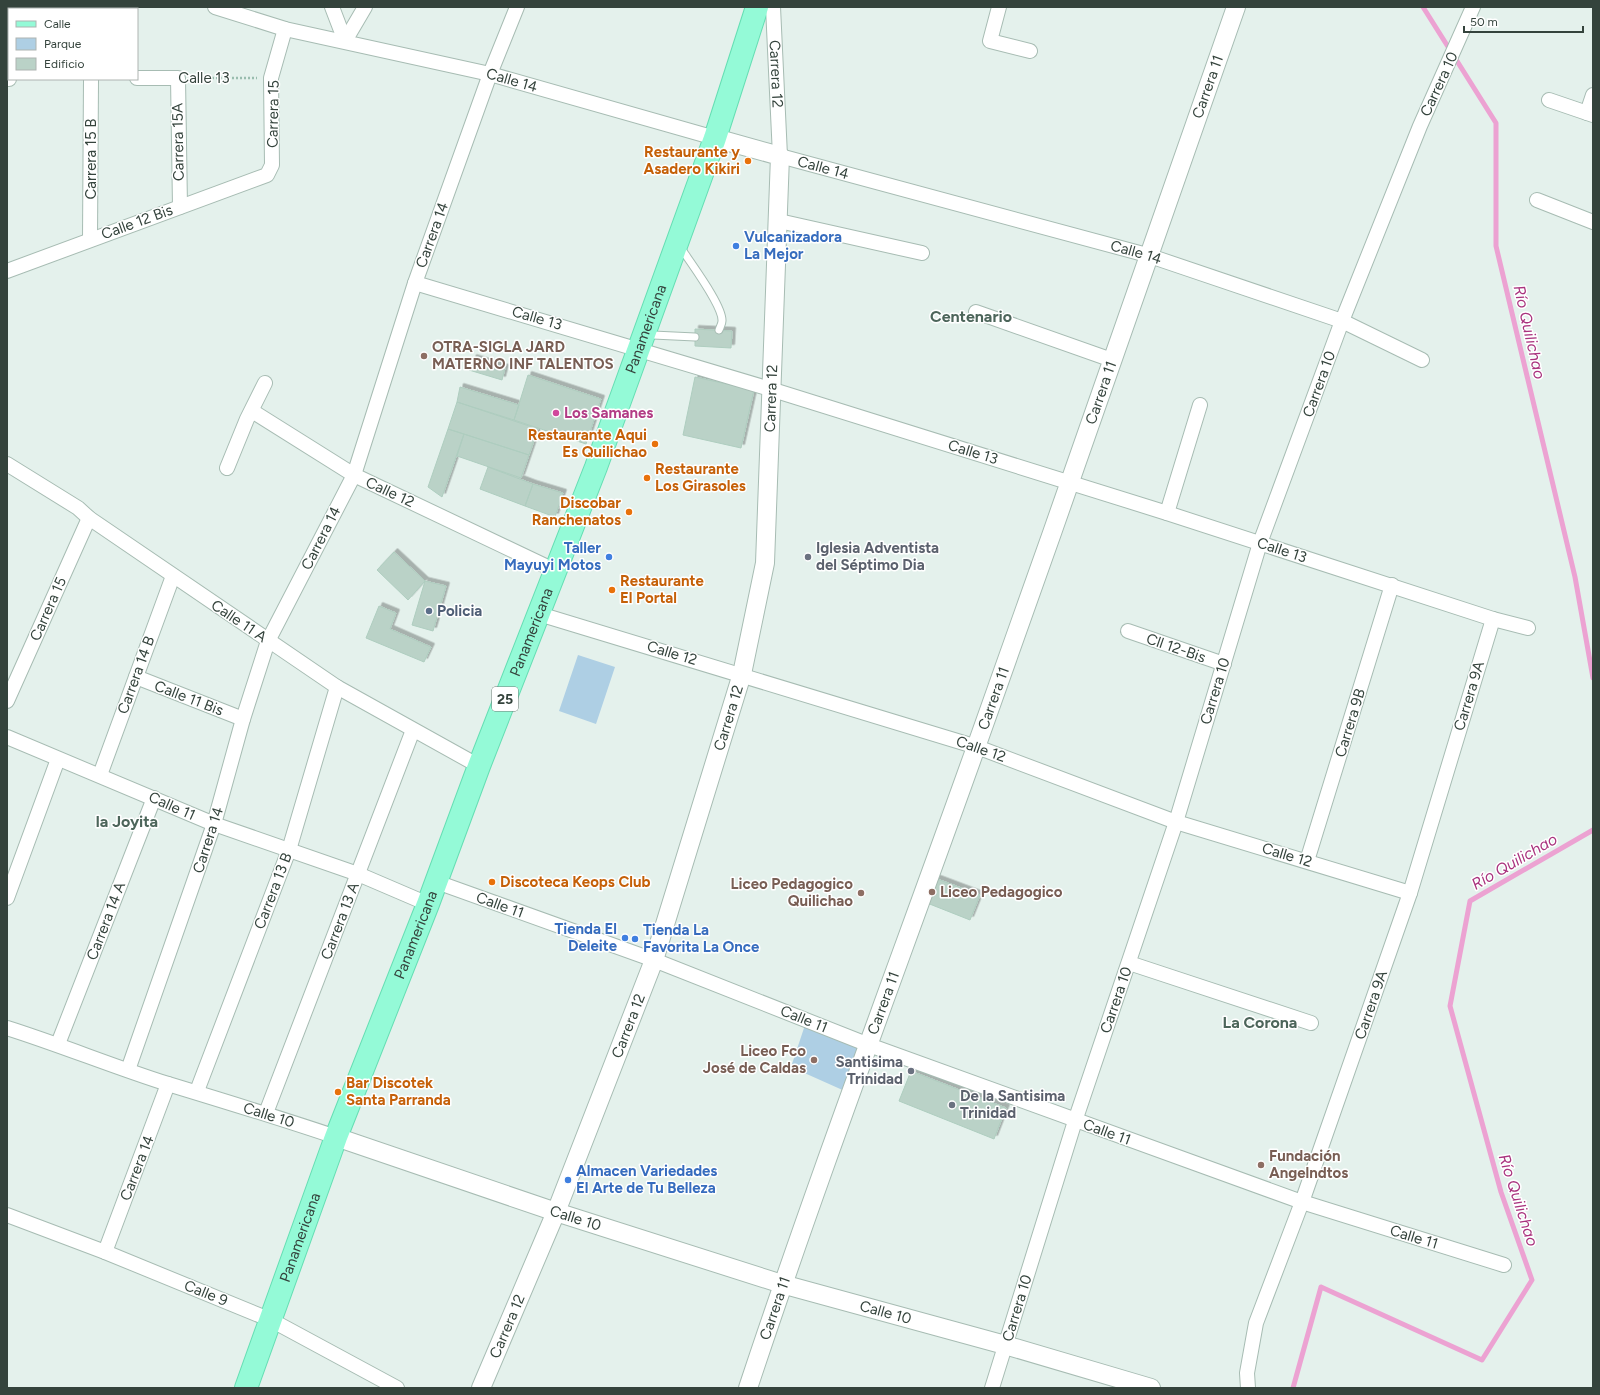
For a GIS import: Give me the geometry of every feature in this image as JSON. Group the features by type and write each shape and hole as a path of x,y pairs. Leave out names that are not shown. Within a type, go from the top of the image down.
{"main road":[{"name":"Panamericana","path":"257,1388 276,1323 341,1139 479,766 596,467 683,251 759,8"},
{"name":"Panamericana","path":"341,1139 445,885 488,769 549,617 605,471 646,344 719,139"},
{"name":"Panamericana","path":"246,1388 276,1323"}],"street":[{"name":"Calle 14","path":"215,7 286,29 490,74 780,156 1147,255 1342,322 1422,360"},
{"path":"332,7 345,41"},
{"path":"345,41 365,7"},
{"name":"Carrera 14","path":"128,1070 214,824 243,719 268,641 354,475 415,283 490,74 517,7"},
{"path":"999,7 990,41 1030,51"},
{"name":"Carrera 11","path":"748,1388 782,1284 977,747 1112,360 1147,255 1236,7"},
{"name":"Carrera 10","path":"992,1388 1075,1121 1176,822 1260,543 1342,322 1420,126 1459,43 1474,7"},
{"name":"Carrera 12","path":"480,1388 556,1212 654,960 742,674 765,563 770,389 779,221 780,156 759,8"},
{"name":"Carrera 15","path":"267,175 272,165 271,78 286,29"},
{"name":"Calle 13","path":"138,78 178,78"},
{"name":"Carrera 15A","path":"178,78 180,207"},
{"name":"Carrera 15 B","path":"90,239 91,80"},
{"path":"1549,100 1590,114 1593,95"},
{"name":"Calle 12 Bis","path":"7,271 90,239 267,175"},
{"path":"1537,200 1593,222"},
{"path":"779,221 922,253"},
{"name":"Calle 13","path":"415,283 646,344 770,389 1167,513 1392,585 1492,619 1528,628"},
{"path":"976,312 1112,360"},
{"path":"227,468 247,419 265,383"},
{"path":"1167,513 1200,405"},
{"name":"Calle 12","path":"252,411 354,475 556,571"},
{"name":"Calle 11 A","path":"7,464 78,508 89,518 336,688 479,766"},
{"name":"Carrera 15","path":"7,701 89,518"},
{"name":"Carrera 14 B","path":"100,775 173,576"},
{"name":"Carrera 9B","path":"1307,861 1392,585"},
{"name":"Calle 12","path":"549,617 742,674 977,747 1176,822 1410,893"},
{"name":"Carrera 9A","path":"1248,1388 1247,1373 1256,1323 1302,1202 1410,893 1492,619"},
{"name":"Cll 12-Bis","path":"1128,631 1224,664"},
{"name":"Calle 11 Bis","path":"136,677 243,719"},
{"name":"Carrera 13 B","path":"197,1091 289,850 336,688"},
{"name":"Carrera 13 A","path":"266,1113 413,730"},
{"name":"Calle 11","path":"7,737 214,824 358,874 428,904"},
{"path":"7,898 58,759"},
{"name":"Carrera 14 A","path":"58,1044 154,798"},
{"name":"Calle 11","path":"445,885 654,960 869,1045 1075,1121 1302,1202 1504,1265"},
{"path":"1129,963 1312,1023"},
{"name":"Calle 10","path":"7,1028 58,1044 168,1084 197,1091 266,1113 556,1212 782,1284 1006,1345 1151,1388"},
{"name":"Carrera 14","path":"105,1252 168,1084"},
{"name":"Calle 9","path":"7,1215 105,1252 276,1323 397,1388"}],"lane":[{"path":"683,251 716,303 721,315 722,323 718,330"},
{"path":"646,344 695,337"}],"path":[{"name":"Calle 13","path":"178,78 271,78"}],"green space":[{"path":"578,655 615,667 596,724 559,711"},
{"path":"805,1025 865,1047 847,1092 791,1067"}],"building":[{"path":"695,329 732,331 731,348 695,346"},
{"path":"473,358 505,368 502,380 469,370"},
{"name":"Los Samanes","path":"528,375 601,399 586,444 514,420"},
{"path":"695,377 754,390 741,448 683,435"},
{"path":"460,387 519,405 514,420 457,402"},
{"path":"457,402 538,429 529,455 448,429"},
{"path":"448,429 464,434 442,497 428,487"},
{"path":"464,434 529,455 521,478 457,456"},
{"path":"488,467 533,484 525,506 480,489"},
{"path":"533,484 563,493 555,517 525,506"},
{"path":"394,552 425,581 408,600 377,570"},
{"path":"425,581 446,586 433,631 412,625"},
{"path":"379,606 396,613 390,629 431,647 424,662 366,638"},
{"path":"932,877 980,895 970,920 922,901"},
{"name":"De la Santisima Trinidad","path":"911,1071 1006,1108 994,1139 899,1101"}],"waterway":[{"name":"Río Quilichao","path":"1423,7 1496,123 1496,246 1575,577 1593,678"},
{"name":"Río Quilichao","path":"1293,1388 1321,1287 1482,1360 1532,1280 1501,1192 1450,1006 1470,901 1593,830"}],"place":[{"name":"Restaurante y Asadero Kikiri","path":"748,161"},
{"name":"Vulcanizadora La Mejor","path":"736,246"},
{"name":"OTRA-SIGLA JARD MATERNO INF TALENTOS","path":"424,356"},
{"name":"Los Samanes","path":"556,413"},
{"name":"Restaurante Aqui Es Quilichao","path":"655,444"},
{"name":"Restaurante Los Girasoles","path":"647,478"},
{"name":"Discobar Ranchenatos","path":"629,512"},
{"name":"Taller Mayuyi Motos","path":"609,557"},
{"name":"Iglesia Adventista del Séptimo Dia","path":"808,557"},
{"name":"Restaurante El Portal","path":"612,590"},
{"name":"Policia","path":"429,611"},
{"name":"Discoteca Keops Club","path":"492,882"},
{"name":"Liceo Pedagogico","path":"932,892"},
{"name":"Liceo Pedagogico Quilichao","path":"861,893"},
{"name":"Tienda El Deleite","path":"625,938"},
{"name":"Tienda La Favorita La Once","path":"635,939"},
{"name":"Liceo Fco José de Caldas","path":"814,1060"},
{"name":"Santisima Trinidad","path":"911,1071"},
{"name":"Bar Discotek Santa Parranda","path":"338,1092"},
{"name":"De la Santisima Trinidad","path":"952,1105"},
{"name":"Fundación Angelndtos","path":"1261,1165"},
{"name":"Almacen Variedades El Arte de Tu Belleza","path":"568,1180"}],"district":[{"name":"Centenario","path":"971,316"},
{"name":"la Joyita","path":"127,821"},
{"name":"La Corona","path":"1260,1022"}]}
